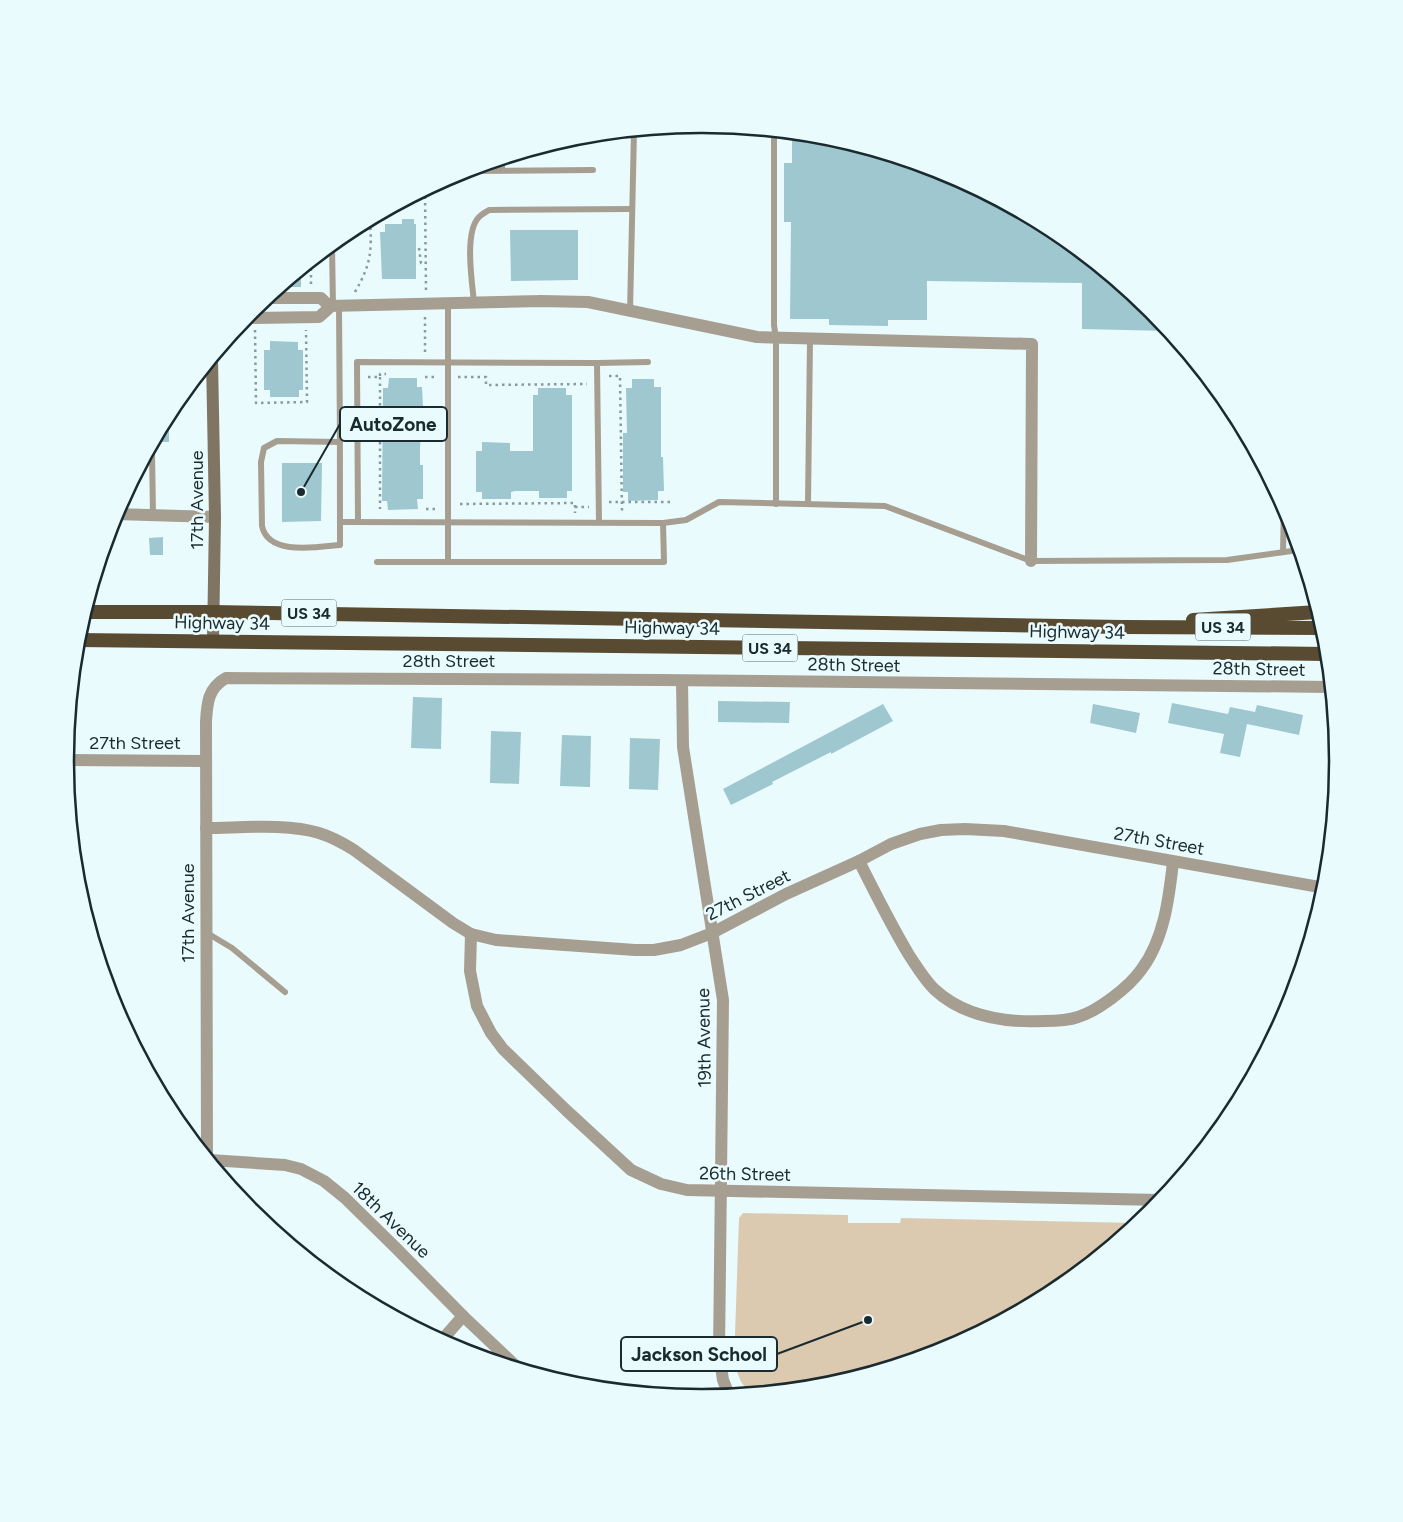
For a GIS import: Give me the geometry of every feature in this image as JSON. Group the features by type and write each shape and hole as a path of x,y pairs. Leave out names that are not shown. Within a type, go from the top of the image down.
{"highway":[{"name":"Highway 34","path":"92,612 214,612 1122,627 1315,628"},
{"path":"1122,627 1217,617 1311,612"},
{"name":"Highway 34","path":"86,640 1320,654"}],"main road":[{"name":"17th Avenue","path":"212,368 215,517 213,641"}],"street":[{"path":"278,298 320,298 334,306"},
{"path":"257,318 319,317 334,306 474,302 588,302 757,337 776,339 1032,344 1031,561"},
{"path":"125,514 215,517"},
{"name":"28th Street","path":"226,678 1325,687"},
{"name":"17th Avenue","path":"207,1148 206,722 211,690 217,683 226,678"},
{"name":"19th Avenue","path":"682,681 683,747 723,1000 719,1353 726,1388"},
{"name":"27th Street","path":"74,760 205,760"},
{"name":"27th Street","path":"206,828 294,828 318,832 354,850 452,923 471,934 496,940 634,950 667,948 681,945 712,933 786,894 859,861 891,844 920,834 941,830 1004,831 1316,886"},
{"path":"859,861 906,949 922,976 934,988 948,1000 977,1014 1002,1021 1022,1022 1057,1021 1078,1017 1099,1007 1115,996 1141,970 1164,921 1173,862"},
{"name":"26th Street","path":"471,934 470,971 478,1006 491,1033 567,1111 631,1170 672,1188 911,1196 1150,1200"},
{"name":"18th Avenue","path":"218,1161 285,1165 301,1169 324,1181 345,1198 398,1249 463,1316 506,1357"},
{"path":"447,1334 463,1316"}],"lane":[{"path":"630,312 634,138"},
{"path":"774,138 776,504"},
{"path":"491,170 593,170"},
{"path":"474,302 471,250 473,229 478,217 489,210 632,209"},
{"path":"332,254 340,442 340,545 294,547 275,544 263,533 262,526 261,462 264,448 278,441 340,442"},
{"path":"448,303 448,562"},
{"path":"808,503 810,340"},
{"path":"358,522 357,362 648,362"},
{"path":"597,363 598,522"},
{"path":"152,458 153,515"},
{"path":"340,522 663,523 686,520 719,502 808,503 885,506 1031,561 1227,560 1293,551"},
{"path":"377,562 664,562 663,523"},
{"path":"1283,552 1284,527"},
{"path":"206,932 232,948 285,992"}],"path":[{"path":"425,197 426,293"},
{"path":"355,292 366,272 370,253 370,228"},
{"path":"419,248 421,263 426,263"},
{"path":"311,270 311,292"},
{"path":"425,318 425,353"},
{"path":"255,329 256,403 308,402 306,329"},
{"path":"368,377 380,377 380,374 389,374"},
{"path":"608,376 620,376 622,513"},
{"path":"380,377 380,509"},
{"path":"425,377 438,377"},
{"path":"458,377 486,377 486,385 587,384"},
{"path":"460,504 575,502 575,513"},
{"path":"609,502 670,502"},
{"path":"575,507 589,507"},
{"path":"426,509 439,509"}],"shaded area":[{"path":"743,1213 848,1215 848,1223 900,1223 901,1218 1126,1223 1084,1259 1050,1283 1015,1305 942,1341 864,1367 824,1377 745,1387 734,1364 739,1218"}],"building":[{"path":"792,140 824,145 864,155 942,181 1015,217 1050,239 1084,263 1115,289 1158,331 1082,329 1082,283 927,281 927,320 888,320 888,326 829,325 829,319 790,319 791,222 784,222 784,163 792,163"},
{"path":"402,219 414,219 414,224 416,224 416,279 382,279 380,232 385,232 385,224 402,224"},
{"path":"510,230 578,230 578,280 511,281"},
{"path":"301,278 301,287 290,287"},
{"path":"270,341 298,342 298,350 303,350 303,390 299,390 299,397 270,397 270,390 264,390 264,350 270,350"},
{"path":"389,378 417,378 417,387 422,387 424,427 421,428 420,465 423,465 423,499 417,499 418,509 388,510 387,501 382,501 383,388 388,388"},
{"path":"632,379 654,379 654,387 661,387 661,457 663,457 664,491 658,491 658,500 628,501 628,492 623,492 623,433 627,433 626,388 632,388"},
{"path":"538,388 566,388 566,395 572,395 572,491 567,491 567,498 539,498 539,491 515,491 511,492 511,499 482,499 482,492 476,492 476,451 482,451 482,442 510,443 510,451 533,451 533,395 538,395"},
{"path":"169,430 169,442 161,442"},
{"path":"282,463 322,463 321,521 282,522"},
{"path":"163,537 163,555 150,555 149,538"},
{"path":"413,697 442,698 441,749 411,748"},
{"path":"718,701 790,702 789,723 718,722"},
{"path":"1172,703 1228,714 1230,707 1255,712 1257,705 1303,715 1299,735 1247,724 1240,757 1220,753 1224,734 1168,723"},
{"path":"883,704 893,721 831,754 831,752 772,782 773,784 731,805 723,789"},
{"path":"1093,704 1140,713 1136,733 1090,723"},
{"path":"491,731 521,732 519,784 490,783"},
{"path":"562,735 591,736 590,787 560,786"},
{"path":"630,738 660,739 658,790 629,789"}],"place":[{"name":"AutoZone","path":"301,492"},
{"name":"Jackson School","path":"868,1320"}]}
